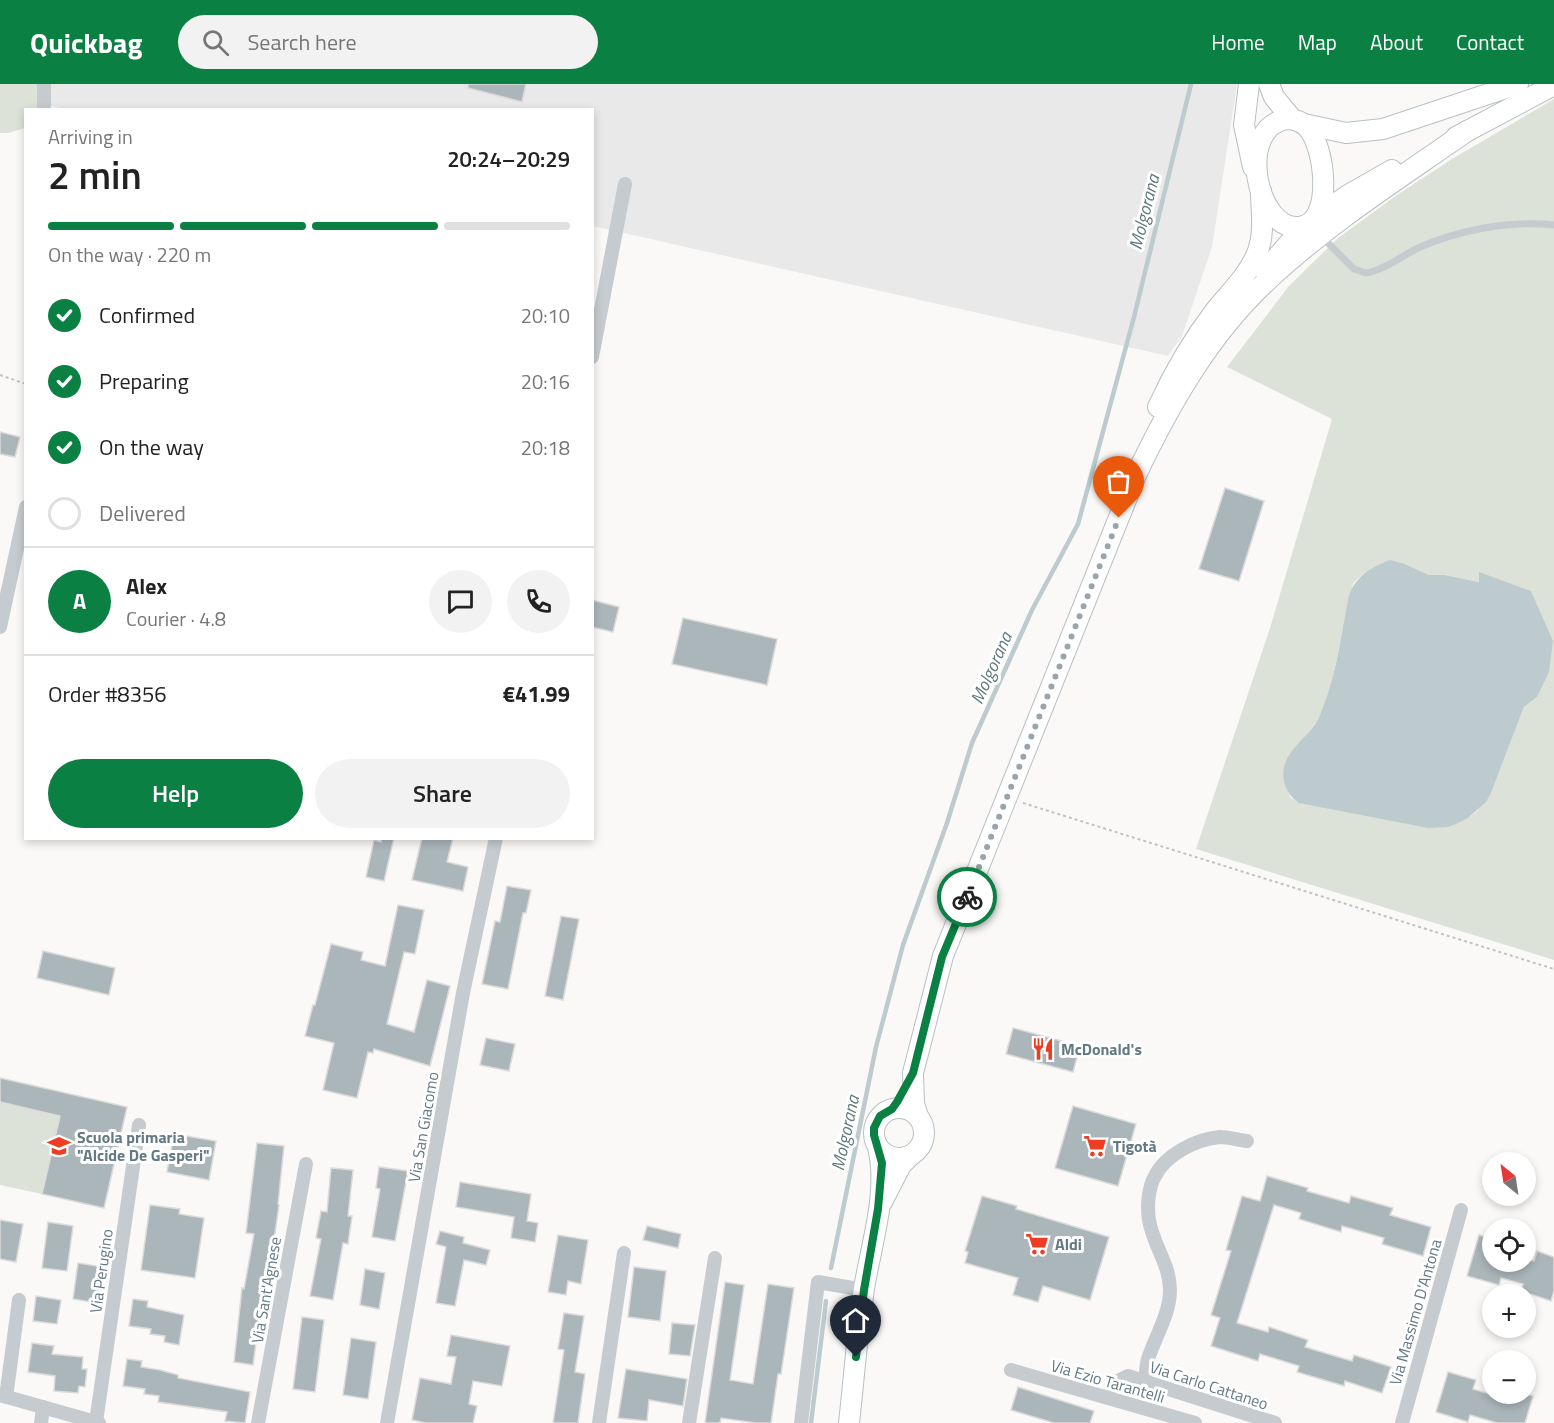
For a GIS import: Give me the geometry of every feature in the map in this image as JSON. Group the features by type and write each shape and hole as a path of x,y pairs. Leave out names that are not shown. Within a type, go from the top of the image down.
{"main road":[{"path":"1249,84 1244,125 1258,183 1280,222 1287,226 1314,226"},
{"path":"1269,84 1274,97 1312,134 1319,157 1322,192 1321,209 1314,226"},
{"path":"1136,475 1144,444 1174,373 1216,310 1238,285 1257,252 1263,233 1258,183 1258,152 1265,131 1278,120 1298,121 1346,133 1383,129 1518,84"},
{"path":"877,1217 901,1165 916,1151 924,1138 924,1130 914,1104 913,1073 942,957 1136,475 1182,388 1278,255 1366,184 1554,85"},
{"path":"892,1109 913,1073"},
{"path":"849,1423 864,1290 877,1217 882,1163 874,1128 880,1116 892,1109 905,1108 918,1116"},
{"path":"878,1147 895,1158 910,1156"}],"street":[{"path":"44,84 44,108"},
{"path":"594,346 625,183"},
{"path":"0,627 24,516"},
{"name":"Via San Giacomo","path":"387,1423 463,993 496,840"},
{"name":"Via Perugino","path":"98,1423 139,1125"},
{"path":"1145,1382 1147,1361 1171,1291 1167,1265 1156,1246 1149,1221 1148,1201 1155,1175 1170,1158 1199,1141 1221,1137 1247,1142"},
{"name":"Via Sant'Agnese","path":"258,1423 306,1164"},
{"name":"Via Massimo D'Antona","path":"1402,1423 1461,1210"},
{"path":"599,1423 624,1253"},
{"path":"689,1423 714,1258"},
{"path":"801,1423 818,1282 864,1290"},
{"path":"19,1300 3,1396 98,1423"},
{"name":"Via Ezio Tarantelli","path":"1011,1370 1195,1423"},
{"name":"Via Carlo Cattaneo","path":"1108,1397 1114,1383 1128,1376 1257,1421 1275,1423"},
{"path":"41,1423 43,1407"}],"lane":[{"path":"1314,226 1354,269 1366,273 1385,266 1418,248 1456,235 1497,226 1554,225"}],"path":[{"path":"0,375 24,383"},
{"path":"1006,798 1554,969"}],"shaded area":[{"path":"0,84 44,84 42,108 24,108 24,128 0,133"},
{"path":"44,84 1237,84 1212,247 1182,336 1168,356 594,226 594,108 60,108 44,104"},
{"path":"1554,99 1554,960 1196,849 1270,628 1332,419 1227,367 1289,286 1338,238 1452,159","holes":["1405,564 1429,575 1445,575 1480,582 1479,573 1537,697 1524,707 1491,793 1477,811 1468,818 1300,803 1291,798 1284,782 1293,752 1317,721 1329,695 1353,584 1371,569 1382,566"]},
{"path":"1390,560 1429,575 1445,575 1479,582 1479,572 1531,591 1553,641 1549,672 1537,697 1524,707 1486,802 1468,818 1448,827 1428,828 1299,803 1288,792 1284,782 1283,772 1286,760 1311,730 1325,703 1334,673 1352,588 1365,573"},
{"path":"0,1102 60,1116 42,1194 0,1185"}],"building":[{"path":"468,84 526,84 522,102 468,88"},
{"path":"0,432 20,437 15,457 0,454"},
{"path":"1225,488 1264,501 1239,581 1199,569"},
{"path":"594,601 619,607 613,632 594,627"},
{"path":"683,618 777,639 767,685 672,664"},
{"path":"374,840 381,842 381,840 394,840 384,881 366,877"},
{"path":"422,840 452,840 447,862 468,867 463,891 412,880"},
{"path":"507,886 531,890 526,913 523,913 508,989 482,984 495,921 500,922"},
{"path":"398,905 424,910 415,954 404,952 387,1024 414,1032 427,980 450,986 430,1066 374,1049 373,1053 368,1052 357,1098 323,1090 334,1043 305,1036 331,944 363,952 361,960 385,966"},
{"path":"561,916 579,919 563,1000 545,996"},
{"path":"43,951 115,968 109,995 37,978"},
{"name":"McDonald's","path":"1013,1028 1080,1046 1073,1072 1006,1054"},
{"path":"486,1038 515,1044 509,1071 480,1065"},
{"name":"Scuola primaria \"Alcide De Gasperi\"","path":"0,1078 127,1107 104,1208 42,1194 60,1116 0,1102"},
{"name":"Tigotà","path":"1073,1106 1136,1124 1118,1186 1055,1168"},
{"path":"174,1134 216,1141 209,1180 167,1172"},
{"path":"257,1143 284,1146 272,1254 275,1255 270,1281 266,1280 253,1365 234,1362 242,1288 244,1289 254,1234 246,1233"},
{"path":"379,1167 408,1171 395,1241 372,1237 380,1189 376,1188"},
{"path":"331,1168 353,1170 348,1216 352,1216 348,1244 343,1243 333,1300 310,1296 321,1239 316,1238 321,1211 327,1212"},
{"path":"1267,1176 1349,1203 1351,1196 1393,1208 1390,1215 1431,1227 1423,1256 1382,1244 1384,1238 1342,1226 1341,1232 1299,1219 1301,1213 1274,1205 1237,1323 1268,1332 1269,1327 1308,1340 1305,1347 1352,1361 1354,1355 1391,1367 1382,1393 1345,1381 1344,1386 1297,1372 1299,1366 1260,1354 1258,1361 1211,1346 1220,1318 1211,1315 1231,1251 1226,1250 1242,1196 1260,1201"},
{"path":"460,1182 531,1194 527,1221 538,1223 535,1242 511,1238 514,1217 456,1207"},
{"name":"Aldi","path":"982,1196 1017,1206 1016,1209 1109,1237 1090,1300 1043,1286 1038,1302 1013,1295 1018,1278 965,1263 968,1252 965,1251"},
{"path":"150,1205 180,1209 179,1214 204,1218 195,1278 141,1270"},
{"path":"0,1220 23,1224 16,1262 0,1259"},
{"path":"48,1222 73,1226 67,1271 42,1268"},
{"path":"647,1226 681,1234 678,1248 643,1240"},
{"path":"440,1231 464,1237 463,1243 490,1250 486,1265 464,1260 455,1306 436,1303 446,1247 436,1244"},
{"path":"558,1235 588,1240 581,1284 568,1281 566,1295 548,1292"},
{"path":"1479,1235 1482,1236 1482,1272 1536,1272 1537,1251 1554,1257 1554,1291 1551,1301 1536,1296 1536,1284 1523,1284 1501,1278 1499,1284 1495,1284 1467,1276"},
{"path":"78,1263 103,1267 98,1303 73,1299"},
{"path":"634,1267 666,1271 660,1321 628,1317"},
{"path":"365,1269 385,1273 379,1309 360,1305"},
{"path":"725,1282 744,1285 730,1380 753,1384 768,1284 794,1288 771,1423 721,1418 720,1423 705,1423"},
{"path":"36,1296 61,1300 57,1324 33,1321"},
{"path":"133,1299 148,1301 147,1307 184,1315 179,1345 164,1342 165,1336 150,1334 151,1329 129,1326"},
{"path":"564,1313 584,1316 575,1372 585,1374 578,1423 553,1423 564,1350 558,1349"},
{"path":"302,1317 324,1320 315,1392 293,1389"},
{"path":"672,1323 695,1325 690,1356 669,1354"},
{"path":"451,1335 510,1346 502,1386 473,1381 469,1404 477,1406 473,1423 426,1423 412,1420 420,1378 451,1384 456,1357 447,1356"},
{"path":"351,1338 376,1342 368,1399 343,1395"},
{"path":"32,1343 54,1346 52,1354 83,1357 82,1369 87,1369 85,1387 79,1386 78,1393 54,1391 55,1376 28,1372"},
{"path":"127,1359 142,1361 141,1367 178,1375 178,1378 250,1392 245,1423 225,1421 227,1412 158,1402 159,1396 144,1394 145,1389 123,1386"},
{"path":"626,1369 687,1379 683,1406 649,1400 647,1421 618,1418"},
{"path":"1448,1372 1476,1380 1473,1389 1482,1392 1482,1404 1531,1404 1525,1423 1497,1423 1470,1415 1468,1422 1436,1412"},
{"path":"1018,1387 1094,1411 1090,1423 1054,1423 1011,1410"}],"waterway":[{"name":"Molgorana","path":"831,1268 876,1047 903,945 947,823 972,743 1032,610 1078,524 1134,317 1191,84"},
{"name":"Molgorana","path":"811,1423 826,1301"}],"way so far":[{"path":"967,897 1119,518"}],"place":[{"name":"McDonald's","path":"1043,1049"},
{"name":"Scuola primaria \"Alcide De Gasperi\"","path":"59,1146"},
{"name":"Tigotà","path":"1095,1146"},
{"name":"Aldi","path":"1037,1244"}],"route":[{"path":"856,1357 864,1290 878,1209 882,1163 875,1142 874,1128 880,1116 892,1109 897,1102 913,1073 942,957 967,897"}]}
